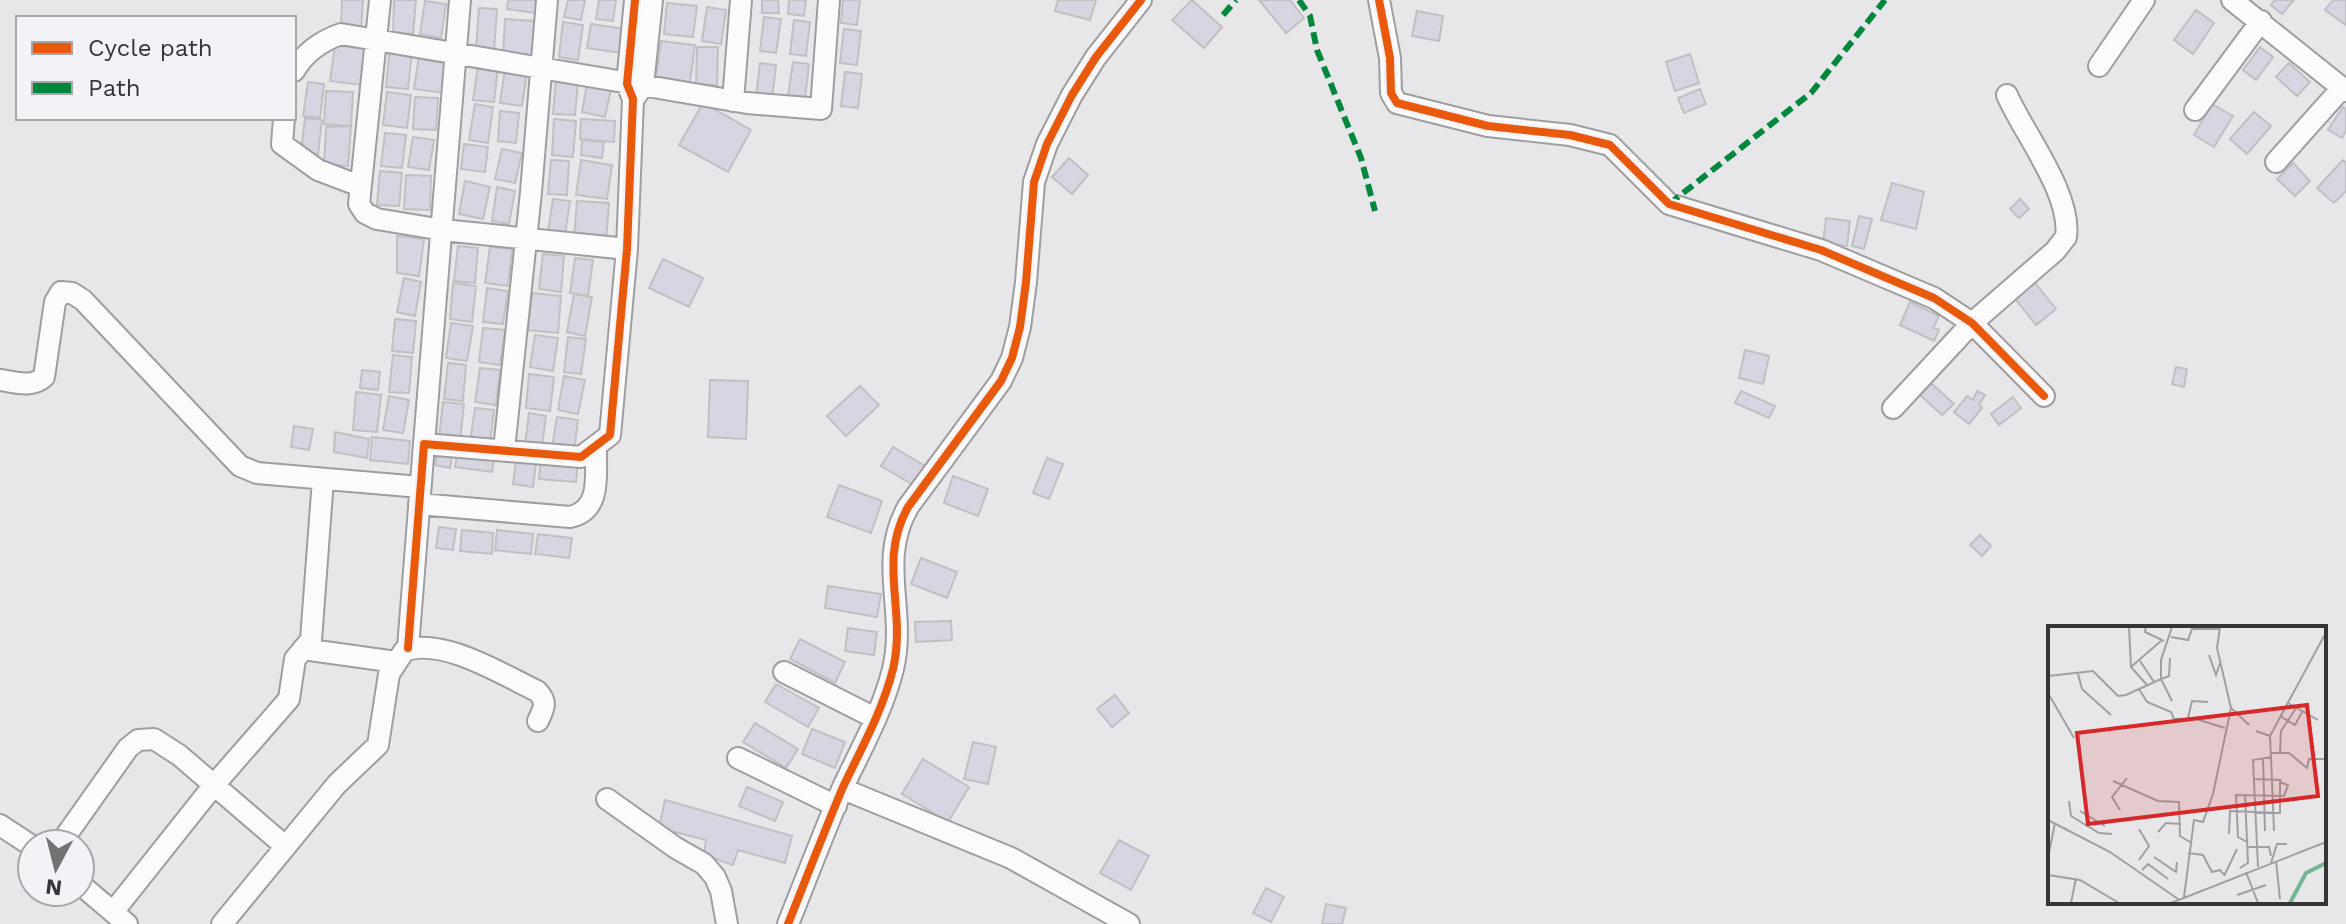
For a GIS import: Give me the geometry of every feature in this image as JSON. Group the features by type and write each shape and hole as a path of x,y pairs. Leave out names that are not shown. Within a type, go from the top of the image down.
{"street":[{"path":"380,0 360,186 359,204 365,213 377,219 443,230 627,249"},
{"path":"222,924 337,784 378,745 389,674 402,655 420,496 460,0"},
{"path":"504,450 543,70 547,0"},
{"path":"424,444 581,457 610,435 627,249 635,0"},
{"path":"634,90 652,0"},
{"path":"733,101 741,0"},
{"path":"296,67 302,56 327,39 341,34 455,53 634,90 765,106 821,109 829,0"},
{"path":"788,924 893,670 898,639 892,559 900,522 1001,381 1012,358 1026,282 1034,182 1047,144 1096,57 1141,0"},
{"path":"1379,0 1390,58 1391,93 1397,103 1488,126 1570,135 1610,145 1669,204 1821,250 1934,298 1972,323 2044,396"},
{"path":"2099,66 2144,0"},
{"path":"2232,0 2344,89 2276,162"},
{"path":"2195,110 2261,21"},
{"path":"1893,408 1972,323 2055,251 2066,237 2065,213 2041,157 2007,95"},
{"path":"284,120 282,144 318,170 360,186"},
{"path":"0,380 29,384 44,377 55,302 61,292 72,293 94,311 240,466 257,473 323,479 570,517 580,515 595,500 596,446"},
{"path":"96,898 120,918 214,785 289,699 295,659 311,640 323,479"},
{"path":"303,649 402,655 450,651 537,691 545,704 538,721"},
{"path":"784,672 875,718"},
{"path":"71,828 128,748 138,740 154,739 179,755 285,846"},
{"path":"738,758 1011,858 1129,924"},
{"path":"607,799 704,864 721,891 727,924"}],"building":[{"path":"342,0 363,0 361,29 341,28"},
{"path":"394,0 416,0 413,34 393,33"},
{"path":"508,0 538,0 536,13 507,9"},
{"path":"568,0 585,0 581,20 564,17"},
{"path":"599,0 616,0 613,21 596,19"},
{"path":"762,0 778,0 779,13 762,13"},
{"path":"789,0 806,0 804,16 788,14"},
{"path":"843,0 860,0 857,25 841,23"},
{"path":"1058,0 1096,0 1090,20 1055,11"},
{"path":"1192,0 1222,27 1204,48 1172,20"},
{"path":"1259,0 1290,0 1304,18 1286,33"},
{"path":"2275,0 2294,0 2282,14 2271,5"},
{"path":"2333,0 2346,0 2346,25 2325,10"},
{"path":"425,1 446,4 441,38 420,34"},
{"path":"667,3 697,6 693,37 664,34"},
{"path":"707,7 726,10 721,44 702,41"},
{"path":"479,8 497,9 494,51 476,49"},
{"path":"2196,10 2214,23 2193,54 2174,40"},
{"path":"1417,11 1443,16 1439,41 1412,36"},
{"path":"764,17 781,19 776,53 760,51"},
{"path":"505,19 535,21 534,56 503,54"},
{"path":"794,20 810,22 806,56 790,54"},
{"path":"563,22 583,25 578,60 559,57"},
{"path":"591,24 625,29 622,53 587,48"},
{"path":"844,29 861,31 857,65 840,63"},
{"path":"661,41 695,45 690,82 656,77"},
{"path":"335,45 366,49 361,85 330,81"},
{"path":"390,47 412,50 408,89 386,87"},
{"path":"697,47 718,47 717,85 696,84"},
{"path":"2260,47 2273,57 2256,80 2243,70"},
{"path":"1690,54 1699,83 1675,91 1666,62"},
{"path":"419,56 449,60 445,93 414,89"},
{"path":"793,62 809,64 805,98 788,96"},
{"path":"760,63 776,65 772,99 756,97"},
{"path":"2289,63 2310,82 2297,96 2276,77"},
{"path":"478,66 498,68 494,102 473,100"},
{"path":"505,69 527,72 522,106 500,103"},
{"path":"845,72 862,74 858,108 841,106"},
{"path":"556,79 578,81 575,115 553,114"},
{"path":"588,79 612,84 605,117 582,112"},
{"path":"308,82 324,84 320,118 303,116"},
{"path":"1700,89 1706,104 1684,113 1678,98"},
{"path":"326,91 353,92 351,126 324,124"},
{"path":"387,92 411,95 407,128 383,125"},
{"path":"415,97 438,98 436,130 413,129"},
{"path":"703,103 751,130 728,172 679,145"},
{"path":"475,104 493,107 488,143 469,140"},
{"path":"2212,104 2233,116 2214,147 2194,135"},
{"path":"2343,107 2346,109 2346,131 2342,138 2328,130"},
{"path":"500,111 519,113 516,143 498,141"},
{"path":"2254,112 2271,126 2247,154 2230,139"},
{"path":"305,118 322,120 318,154 301,152"},
{"path":"554,119 576,121 573,157 552,155"},
{"path":"581,119 615,121 614,142 580,139"},
{"path":"351,126 348,166 324,164 326,127"},
{"path":"385,133 406,135 402,168 381,166"},
{"path":"413,137 434,140 429,170 408,167"},
{"path":"582,140 604,142 602,158 581,155"},
{"path":"464,144 488,147 485,172 461,169"},
{"path":"502,149 522,153 515,183 495,179"},
{"path":"1069,158 1088,175 1072,194 1052,177"},
{"path":"551,160 569,161 567,195 548,194"},
{"path":"581,160 612,165 607,199 576,195"},
{"path":"2343,160 2346,163 2346,191 2334,203 2317,188"},
{"path":"2293,163 2310,181 2295,196 2277,179"},
{"path":"380,171 402,173 399,206 377,205"},
{"path":"406,175 431,176 430,210 404,209"},
{"path":"465,181 490,187 483,219 459,214"},
{"path":"1892,183 1924,192 1916,229 1881,220"},
{"path":"497,187 515,191 509,224 492,221"},
{"path":"553,199 570,201 565,234 548,232"},
{"path":"2020,199 2029,209 2019,218 2010,209"},
{"path":"577,201 609,203 606,240 574,237"},
{"path":"1859,216 1872,219 1864,249 1852,246"},
{"path":"1826,218 1850,221 1847,246 1823,243"},
{"path":"397,236 424,239 419,276 397,273"},
{"path":"458,246 478,248 475,283 454,281"},
{"path":"490,247 512,249 508,286 485,283"},
{"path":"543,254 564,256 561,292 539,289"},
{"path":"575,258 593,260 588,296 570,293"},
{"path":"663,259 703,278 689,307 649,288"},
{"path":"404,278 421,282 415,316 397,312"},
{"path":"2032,279 2056,309 2036,325 2012,295"},
{"path":"453,283 476,286 472,322 450,319"},
{"path":"487,288 508,291 503,324 483,322"},
{"path":"532,293 561,296 558,333 528,330"},
{"path":"574,294 592,297 585,336 567,332"},
{"path":"1910,302 1939,316 1933,328 1939,330 1934,341 1900,325"},
{"path":"395,319 416,321 413,353 392,351"},
{"path":"451,323 473,326 467,361 446,358"},
{"path":"483,328 505,330 500,365 479,362"},
{"path":"535,335 558,338 553,371 530,367"},
{"path":"568,337 586,339 581,374 564,372"},
{"path":"1745,350 1769,356 1763,384 1739,378"},
{"path":"393,355 412,357 409,393 389,392"},
{"path":"448,363 466,365 463,401 444,399"},
{"path":"2176,367 2187,369 2184,387 2172,384"},
{"path":"480,368 500,370 496,405 475,402"},
{"path":"362,370 380,372 378,390 360,388"},
{"path":"529,374 554,377 550,411 526,408"},
{"path":"564,376 585,380 578,414 558,410"},
{"path":"710,380 748,381 746,439 708,437"},
{"path":"1931,383 1954,404 1942,415 1920,395"},
{"path":"860,386 879,405 846,436 827,416"},
{"path":"1741,391 1775,406 1769,418 1735,403"},
{"path":"1977,391 1985,395 1979,405 1982,408 1969,424 1954,412 1967,396 1973,400"},
{"path":"356,392 381,395 377,432 353,430"},
{"path":"389,396 409,400 403,433 383,430"},
{"path":"2013,397 2021,408 1999,425 1991,414"},
{"path":"443,402 464,404 460,441 439,438"},
{"path":"475,408 494,410 490,444 470,442"},
{"path":"529,413 546,416 542,446 525,444"},
{"path":"557,417 578,420 574,451 552,448"},
{"path":"294,426 313,429 309,450 291,447"},
{"path":"335,432 369,439 367,458 334,452"},
{"path":"372,437 410,441 408,464 370,460"},
{"path":"458,447 495,452 492,472 455,467"},
{"path":"893,447 927,467 915,486 881,466"},
{"path":"438,448 453,450 450,468 435,465"},
{"path":"517,454 537,456 533,487 513,484"},
{"path":"541,458 578,461 576,482 539,479"},
{"path":"1047,458 1063,464 1049,499 1033,493"},
{"path":"953,476 988,489 978,516 944,503"},
{"path":"839,485 882,501 871,533 827,517"},
{"path":"439,527 456,529 453,550 436,548"},
{"path":"462,530 493,533 492,554 460,551"},
{"path":"497,530 533,534 531,554 495,550"},
{"path":"538,534 572,538 569,558 535,554"},
{"path":"1980,535 1991,546 1982,556 1970,545"},
{"path":"921,558 957,572 947,598 911,584"},
{"path":"828,586 881,594 877,617 825,608"},
{"path":"951,621 952,640 916,642 915,622"},
{"path":"848,628 877,632 874,655 845,651"},
{"path":"800,639 845,662 835,683 790,659"},
{"path":"776,684 819,708 808,727 765,702"},
{"path":"1115,695 1129,713 1112,727 1097,709"},
{"path":"755,723 798,749 786,768 743,742"},
{"path":"812,729 845,742 835,768 802,754"},
{"path":"973,742 996,747 988,784 964,779"},
{"path":"923,759 969,787 948,822 902,794"},
{"path":"747,787 783,802 775,821 739,806"},
{"path":"665,800 792,836 785,863 738,850 733,865 704,855 706,840 659,828"},
{"path":"1119,840 1149,856 1131,890 1100,873"},
{"path":"1266,888 1284,897 1271,922 1253,913"},
{"path":"1326,904 1346,908 1342,924 1322,924"}],"marked path":[{"path":"1223,15 1236,0"},
{"path":"1299,0 1310,16 1317,50 1361,158 1375,211"},
{"path":"1669,204 1811,93 1885,0"}],"cycle path":[{"path":"408,648 424,444 581,457 610,435 627,249 633,99 627,84 635,0"},
{"path":"788,924 843,787 889,684 896,647 893,567 899,527 908,507 1001,381 1012,358 1026,282 1034,182 1047,144 1096,57 1141,0"},
{"path":"1379,0 1390,58 1391,93 1397,103 1488,126 1570,135 1610,145 1669,204 1821,250 1934,298 1972,323 2044,396"}]}
